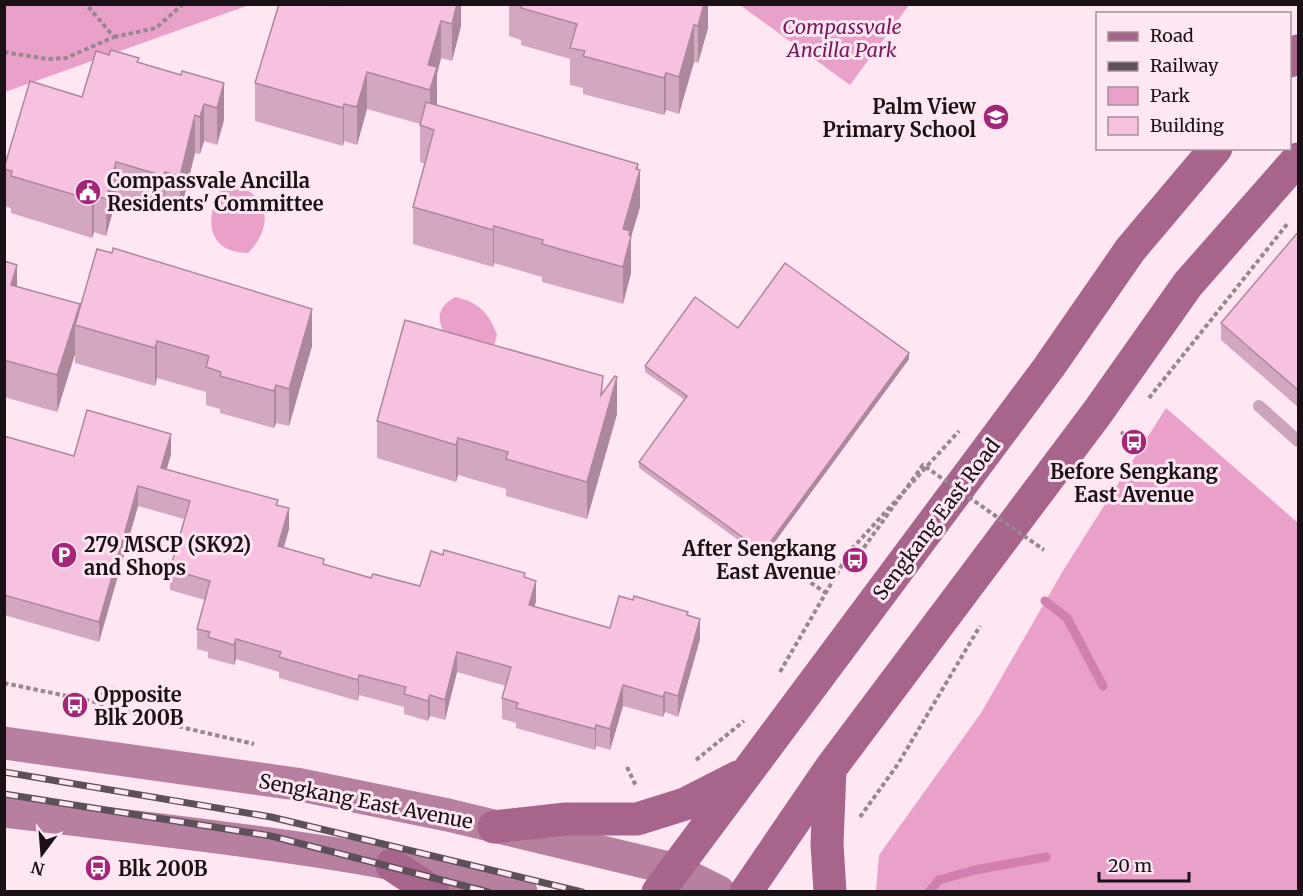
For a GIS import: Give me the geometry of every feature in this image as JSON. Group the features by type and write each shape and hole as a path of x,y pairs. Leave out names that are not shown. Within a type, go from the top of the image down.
{"main road":[{"name":"Sengkang East Road","path":"666,880 1049,367 1130,250 1214,150"},
{"path":"746,891 830,769 1083,431 1188,284 1299,159"},
{"name":"Sengkang East Avenue","path":"4,742 296,784 448,815 666,880 719,891"},
{"path":"830,769 827,844 830,891"},
{"path":"494,827 566,819 637,819 685,804 745,773"},
{"path":"4,811 306,849 521,891"},
{"path":"392,865 433,891"}],"lane":[{"path":"1259,406 1299,441"}],"path":[{"path":"86,4 114,37"},
{"path":"4,52 47,59 66,58 114,37 156,28 183,4"},
{"path":"838,4 859,4"},
{"path":"1144,405 1292,217"},
{"path":"1115,442 1130,423"},
{"path":"774,680 850,551 961,429"},
{"path":"855,560 922,465 1044,550"},
{"path":"1028,549 1035,540"},
{"path":"792,570 826,593"},
{"path":"857,827 859,818 898,764 981,625"},
{"path":"4,683 91,701 185,728 262,745"},
{"path":"94,691 111,696 114,687"},
{"path":"693,763 748,717"},
{"path":"627,767 634,782"},
{"path":"627,792 646,786"}],"green space":[{"path":"5,5 249,5 5,92"},
{"name":"Compassvale Ancilla Park","path":"740,5 909,5 850,85"},
{"path":"231,185 253,195 260,202 264,212 265,221 262,232 257,243 248,253 225,248 218,242 211,225 218,193"},
{"path":"455,297 477,305 487,315 497,335 493,349 449,344 440,324 440,312"},
{"path":"1166,408 1298,523 1298,891 876,891 879,855 981,713 1064,569"}],"building":[{"path":"279,4 331,4 336,6 336,4 457,4 452,24 441,21 428,65 437,67 430,90 367,72 357,107 344,104 343,108 255,83"},
{"path":"522,4 704,4 698,26 694,25 679,77 666,73 664,78 583,56 585,51 570,48 577,24 521,8"},
{"path":"111,50 139,58 137,62 181,75 182,71 224,83 217,108 204,104 200,117 195,115 180,176 165,172 164,176 116,162 106,199 94,195 92,200 11,176 12,171 4,168 30,81 82,97 96,51 109,55"},
{"path":"426,102 638,164 636,169 640,170 623,229 630,231 631,236 623,267 542,244 543,240 494,226 493,230 413,207 434,130 420,125"},
{"path":"1299,231 1299,391 1221,323"},
{"path":"113,248 312,309 289,389 276,385 274,391 220,376 221,372 206,367 209,356 157,341 155,348 75,325 97,249 112,253"},
{"path":"4,261 17,265 11,285 80,304 57,375 4,360"},
{"path":"785,263 909,353 763,552 639,462 687,396 645,366 695,297 738,328"},
{"path":"405,320 603,376 601,395 615,376 617,377 587,482 506,459 508,452 458,438 456,445 377,421"},
{"path":"87,410 171,434 161,468 278,500 276,505 289,508 278,546 324,559 323,564 371,578 373,574 420,586 431,551 443,555 444,550 525,573 524,577 536,581 529,605 610,628 619,596 633,600 634,596 688,612 687,615 700,619 678,696 665,692 663,697 623,685 610,729 596,725 595,729 516,708 518,703 502,698 511,667 457,652 445,700 430,695 428,701 404,694 406,687 359,675 358,680 279,657 281,652 236,639 234,645 208,637 210,632 197,629 210,581 170,569 190,501 138,486 99,622 4,595 4,436 74,456"}],"waterway":[{"path":"1045,601 1067,618 1103,686"},
{"path":"929,892 939,880 975,870 1046,857"}],"railway":[{"path":"4,772 271,817 582,892"},
{"path":"4,794 271,836 488,892"}],"place":[{"name":"Palm View Primary School","path":"996,117"},
{"name":"Compassvale Ancilla Residents' Committee","path":"88,192"},
{"name":"Before Sengkang East Avenue","path":"1134,442"},
{"name":"279 MSCP (SK92) and Shops","path":"64,555"},
{"name":"After Sengkang East Avenue","path":"855,560"},
{"name":"Opposite Blk 200B","path":"75,705"},
{"name":"Blk 200B","path":"98,868"}]}
